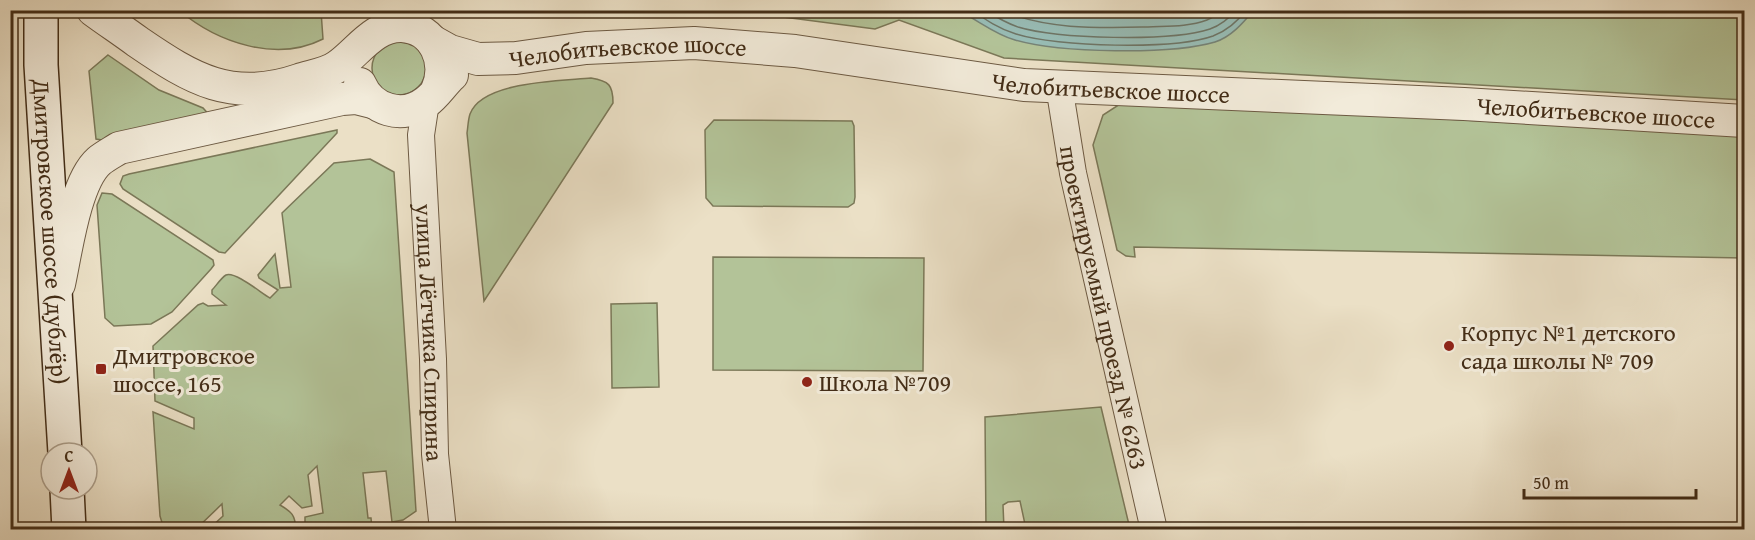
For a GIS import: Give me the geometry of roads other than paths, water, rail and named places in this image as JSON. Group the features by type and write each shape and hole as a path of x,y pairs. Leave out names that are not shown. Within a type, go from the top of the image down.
{"main road":[{"name":"Дмитровское шоссе (дублёр)","path":"41,10 41,65 64,441"},
{"path":"68,501 69,530"}],"street":[{"path":"93,10 163,60 209,83 229,87 260,88 287,84 334,69 351,57 381,26"},
{"name":"Челобитьевское шоссе","path":"381,26 423,28 450,51 478,58 516,58 586,48 694,43 795,51 1024,85 1464,104 1744,121"},
{"path":"381,26 359,55 357,72 361,88 421,135"},
{"path":"423,28 442,61 442,76 432,96"},
{"name":"Челобитьевское шоссе","path":"55,302 78,199 88,175 99,161 119,148 342,99 356,98 407,111 432,96 460,69 478,58"},
{"name":"проектируемый проезд № 6263","path":"1059,86 1073,173 1154,530"},
{"name":"улица Лётчика Спирина","path":"432,96 421,135 433,359 435,454 443,530"}],"water":[{"path":"959,11 1253,11 1241,25 1215,42 1172,49 1115,51 1059,48 1015,40"}],"place":[{"name":"Корпус №1 детского сада школы № 709","path":"1449,346"},
{"name":"Дмитровское шоссе, 165","path":"101,369"},
{"name":"Школа №709","path":"807,382"}]}
